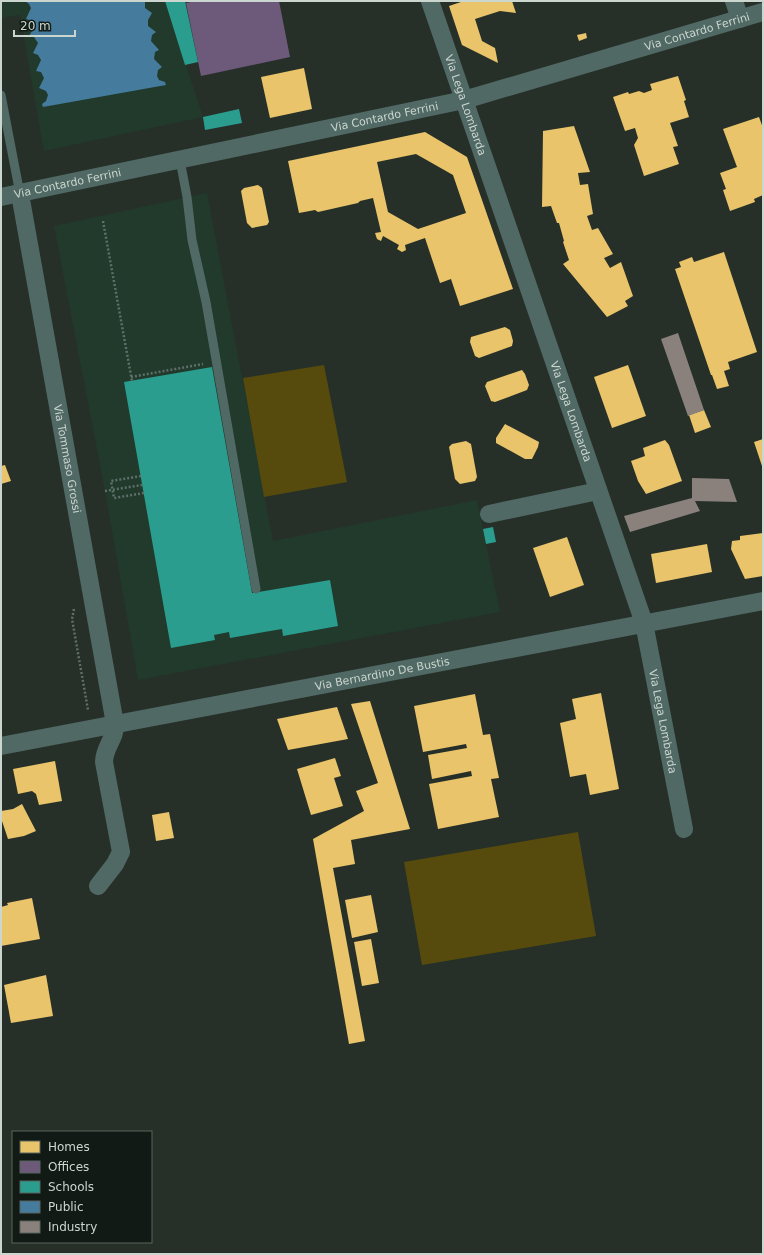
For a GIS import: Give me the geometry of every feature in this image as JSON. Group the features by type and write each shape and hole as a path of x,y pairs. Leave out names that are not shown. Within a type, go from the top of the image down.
{"street":[{"name":"Via Lega Lombarda","path":"430,1 644,623 684,830"},
{"path":"734,1 740,19"},
{"name":"Via Contardo Ferrini","path":"1,197 464,100 740,19 762,15"},
{"name":"Via Tommaso Grossi","path":"20,194 116,724"},
{"path":"489,514 598,491"},
{"name":"Via Bernardino De Bustis","path":"1,746 763,601"},
{"path":"98,886 115,864 121,852 104,762 105,750 116,731 116,724"}],"lane":[{"path":"1,95 20,194"},
{"path":"180,160 187,197 192,240 206,302 256,589"}],"path":[{"path":"103,220 132,381"},
{"path":"131,377 216,362"},
{"path":"141,476 111,481 114,498 144,493"},
{"path":"105,491 142,485"}],"shaded area":[{"path":"1,1 165,1 203,117 44,151 20,15 1,18"},
{"path":"207,193 273,541 477,500 500,612 138,680 105,491 54,226"},
{"path":"324,365 347,482 264,497 243,378"},
{"path":"578,832 596,936 422,965 404,862"}],"building: Homes":[{"path":"464,1 512,1 516,13 500,11 475,19 482,41 495,48 498,63 462,45 449,6"},
{"path":"586,33 587,38 579,41 577,35"},
{"path":"304,68 312,109 270,118 261,77"},
{"path":"678,76 686,100 684,101 689,117 670,123 678,146 673,147 679,164 644,176 634,145 638,138 635,128 625,131 613,97 628,92 629,94 639,91 644,93 652,90 650,84"},
{"path":"759,117 763,128 763,195 754,199 755,202 730,211 723,190 726,189 720,173 737,167 723,129"},
{"path":"574,126 590,172 578,173 580,185 588,184 593,214 587,216 592,230 598,228 613,254 604,258 610,268 621,262 633,296 625,301 628,306 607,317 563,264 569,260 559,223 557,223 551,206 542,207 543,131"},
{"path":"425,132 467,157 513,289 460,306 451,279 440,283 425,238 405,245 406,250 402,252 397,249 399,245 383,236 381,241 377,239 375,233 381,232 373,198 318,212 315,210 299,213 288,161","holes":["416,154 453,175 466,213 418,229 388,212 377,162"]},
{"path":"258,185 262,188 269,222 267,225 252,228 247,223 241,191 244,188"},
{"path":"724,252 757,352 728,362 730,369 724,371 729,386 717,389 675,269 681,267 679,262 692,257 694,262"},
{"path":"505,327 510,330 513,341 512,346 479,358 475,356 470,342 471,337"},
{"path":"628,365 646,416 612,428 594,377"},
{"path":"522,370 529,385 527,390 495,402 491,401 485,386 487,382"},
{"path":"704,410 711,427 695,433 689,415"},
{"path":"505,424 539,442 532,459 525,459 496,443 496,438"},
{"path":"763,439 763,469 754,442"},
{"path":"665,440 669,445 682,481 646,494 638,481 631,461 645,456 643,448"},
{"path":"466,441 471,444 477,477 475,481 460,484 455,479 449,447 452,444"},
{"path":"5,465 11,481 1,484 1,466"},
{"path":"763,533 763,576 745,579 731,549 732,541 740,540 740,536"},
{"path":"567,537 584,585 550,597 533,548"},
{"path":"707,544 712,572 656,583 651,554"},
{"path":"601,693 619,789 590,795 586,774 570,777 560,723 576,719 572,699"},
{"path":"475,694 483,735 490,734 499,778 491,779 499,817 438,829 429,784 472,776 471,771 432,779 428,755 467,748 466,744 423,752 414,706"},
{"path":"370,701 410,829 351,840 355,864 333,868 365,1041 349,1044 313,839 364,811 356,791 378,783 351,704"},
{"path":"337,707 348,739 288,750 277,719"},
{"path":"335,758 341,776 334,778 343,806 311,815 297,769"},
{"path":"55,761 62,801 39,805 36,794 32,791 18,794 13,769"},
{"path":"22,804 36,831 24,836 8,839 1,818 1,811 13,809"},
{"path":"169,812 174,838 156,841 152,815"},
{"path":"371,895 378,932 352,938 345,900"},
{"path":"32,898 40,939 1,946 1,907 8,905 7,903"},
{"path":"371,939 379,983 362,986 354,942"},
{"path":"46,975 53,1016 11,1023 4,985"}],"building: Offices":[{"path":"196,1 279,1 290,57 201,76 186,3"}],"building: Schools":[{"path":"165,1 185,1 198,62 185,65"},
{"path":"239,109 242,123 205,130 203,117"},
{"path":"212,367 252,593 330,580 338,626 283,636 282,629 230,638 229,632 214,635 215,640 171,648 124,382"},
{"path":"493,527 496,542 486,544 483,529"}],"building: Public":[{"path":"25,1 145,1 145,8 152,13 148,20 148,26 156,32 152,35 151,41 159,50 155,52 154,59 162,67 158,70 157,76 159,80 165,82 166,85 43,107 42,104 46,101 48,95 46,91 39,88 44,78 41,72 36,71 41,60 38,55 33,53 38,43 34,37 29,36 35,26 33,21 26,19 31,8"}],"building: Industry":[{"path":"678,333 704,410 688,416 661,339"},
{"path":"692,478 729,479 737,502 695,501 700,511 630,532 624,516 692,498"}]}
